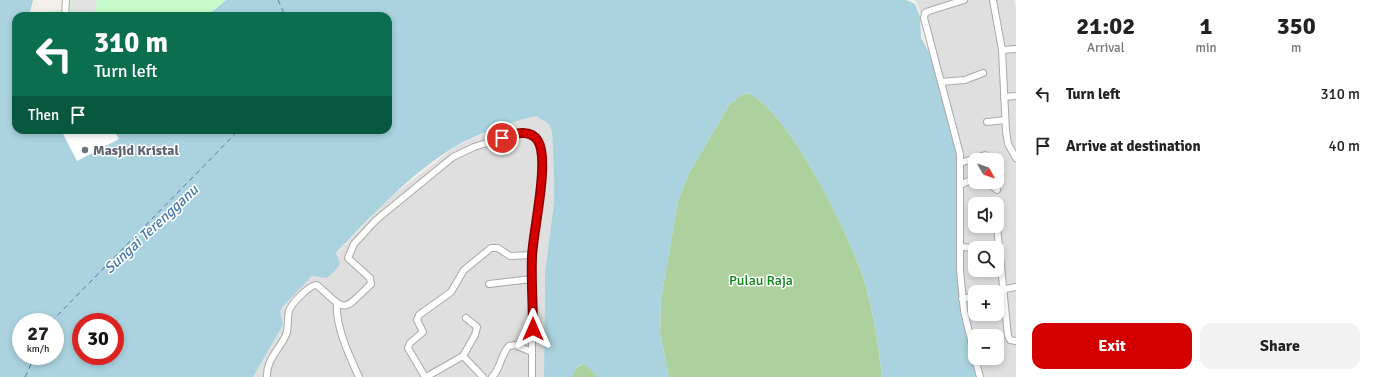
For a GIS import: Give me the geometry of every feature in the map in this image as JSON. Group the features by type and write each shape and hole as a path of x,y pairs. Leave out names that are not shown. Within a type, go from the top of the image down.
{"street":[{"path":"65,12 66,0"},
{"path":"964,0 929,11 924,15 959,146 961,171 960,247 962,298 969,329"},
{"path":"993,0 1002,50 1005,120 1008,144 1016,157"},
{"path":"1002,50 1016,49"},
{"path":"941,82 965,80 983,73"},
{"path":"1004,97 1016,96"},
{"path":"987,122 1005,120"},
{"path":"268,377 268,369 271,359 286,335 290,309 309,287 317,285 337,304 343,306 350,305 372,282 370,278 348,258 354,244 376,220 453,156 474,147 519,133 525,133 535,137 542,151 539,202 532,255 532,377"},
{"path":"960,163 968,160"},
{"path":"960,183 968,180"},
{"path":"960,247 968,247"},
{"path":"466,318 477,327 475,335 463,356 426,377 408,348 410,343 423,332 417,320 419,315 452,292 464,270 491,248 498,248 510,256 532,255"},
{"path":"489,284 532,279"},
{"path":"1004,289 1016,287"},
{"path":"962,298 968,297"},
{"path":"1004,303 1009,339 1016,341"},
{"path":"337,304 337,315 340,327 359,377"},
{"path":"492,377 497,371 504,352 509,346 515,345 532,352"},
{"path":"463,356 483,377"},
{"path":"977,365 980,377"}],"shaded area":[{"path":"72,0 97,0 96,12 71,12"},
{"path":"915,0 1014,0 1016,7 1016,377 980,377 977,365 1004,365 1004,329 968,329 961,299 962,187 922,16"},
{"path":"536,116 549,124 552,132 554,175 554,202 545,272 544,377 253,377 281,328 280,312 283,306 308,278 318,275 339,262 336,254 387,200 455,147 475,137 522,119"}],"green space":[{"path":"63,0 226,0 212,12 46,12 62,10"},
{"name":"Pulau Raja","path":"747,93 764,104 782,124 801,151 819,181 850,243 867,290 876,333 882,377 669,377 660,333 661,299 678,201 688,175 729,105 740,96"},
{"path":"584,364 590,367 597,377 572,377 576,369"}],"water":[{"name":"Sungai Terengganu","path":"0,0 33,0 30,12 12,12 12,134 392,134 392,12 212,12 226,0 906,0 915,4 920,17 921,38 933,59 958,152 959,290 968,329 968,365 977,365 980,377 882,377 876,333 867,290 850,243 819,181 801,151 782,124 764,104 747,93 740,96 729,105 688,175 678,201 661,299 660,333 669,377 597,377 587,366 580,365 577,367 572,377 544,377 545,272 554,202 554,175 552,132 549,124 536,116 494,129 454,147 437,158 406,183 363,224 336,253 340,264 333,273 327,278 312,276 283,306 280,312 283,325 253,377 0,377"}],"pier":[{"name":"Masjid Kristal","path":"63,134 116,134 119,139 77,161"}],"ferry route":[{"path":"278,0 283,12"},
{"path":"60,313 235,134"},
{"path":"25,377 31,365"}],"place":[{"name":"Masjid Kristal","path":"85,150"}],"route":[{"path":"502,138 519,133 525,133 535,137 542,151 538,214 532,255 533,329"}]}
